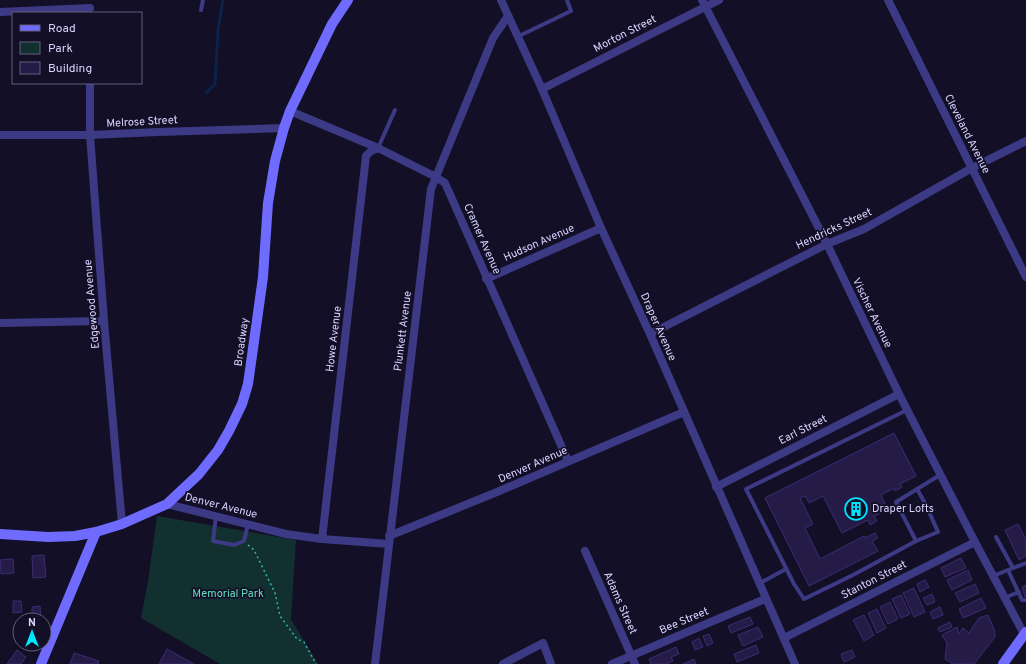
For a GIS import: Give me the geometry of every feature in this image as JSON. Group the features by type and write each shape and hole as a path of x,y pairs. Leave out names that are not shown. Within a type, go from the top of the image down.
{"main road":[{"name":"Broadway","path":"0,534 48,538 75,536 96,532 122,524 167,504 199,474 218,450 242,404 248,384 262,284 268,203 274,161 290,111 332,24 348,0"},
{"path":"41,664 96,532"},
{"path":"1003,664 1025,633"}],"street":[{"name":"Morton Street","path":"542,89 703,4 719,0"},
{"name":"Cleveland Avenue","path":"888,0 1026,277"},
{"name":"Draper Avenue","path":"502,1 517,37 542,89 601,228 650,334 765,599 795,664"},
{"name":"Vischer Avenue","path":"703,4 827,244 899,394 940,475 1004,598 1025,633"},
{"path":"0,12 90,7"},
{"name":"Plunkett Avenue","path":"375,664 431,189 493,38 508,16"},
{"name":"Edgewood Avenue","path":"90,84 90,135 104,321 122,524"},
{"name":"Cramer Avenue","path":"290,111 378,148 445,183 568,461"},
{"name":"Melrose Street","path":"0,136 90,135 284,128"},
{"name":"Hendricks Street","path":"650,334 827,244 868,226 972,168 1026,140"},
{"name":"Howe Avenue","path":"322,539 366,156 371,151 378,148"},
{"name":"Hudson Avenue","path":"486,278 601,228"},
{"path":"0,323 104,321"},
{"name":"Earl Street","path":"716,487 899,394"},
{"name":"Denver Avenue","path":"167,504 216,515 286,534 322,539 389,540 568,461 684,412"},
{"name":"Stanton Street","path":"784,638 975,542"},
{"name":"Adams Street","path":"585,552 634,664"},
{"name":"Bee Street","path":"612,664 765,599"},
{"path":"503,664 543,643 551,664"}],"lane":[{"path":"201,10 203,0"},
{"path":"517,37 571,11 567,0"},
{"path":"378,148 395,110"},
{"path":"907,410 746,489 786,569 804,599 853,575 916,541 938,532 917,489"},
{"path":"916,541 896,502 940,475"},
{"path":"216,515 213,541 234,545 244,541 248,524"},
{"path":"996,537 1013,568"},
{"path":"993,576 1026,562"},
{"path":"759,583 786,569"},
{"path":"1008,570 1022,600 1026,600"},
{"path":"1004,598 1018,592"}],"path":[{"path":"244,541 254,550 275,593 280,616 297,639 304,642 316,664"}],"green space":[{"name":"Memorial Park","path":"157,516 296,540 291,619 318,664 220,664 141,618"}],"building":[{"name":"Draper Lofts","path":"894,433 916,476 900,484 902,487 895,491 894,488 881,495 885,503 880,506 883,512 874,516 877,521 870,525 868,520 842,533 823,496 809,503 805,496 800,498 813,524 805,528 820,559 864,536 865,538 875,533 878,538 872,541 878,551 809,586 765,498"},
{"path":"1018,524 1026,540 1026,556 1019,560 1005,530"},
{"path":"44,555 46,577 33,578 32,556"},
{"path":"961,558 966,568 945,577 941,568"},
{"path":"13,559 14,573 1,574 0,560"},
{"path":"968,570 972,580 952,590 947,580"},
{"path":"925,580 929,587 920,592 917,584"},
{"path":"975,584 979,593 960,602 955,593"},
{"path":"1026,585 1026,596 1025,597 1022,587"},
{"path":"914,588 925,612 914,617 903,593"},
{"path":"932,594 935,602 927,605 923,598"},
{"path":"901,595 910,614 901,618 892,599"},
{"path":"981,598 986,608 963,618 959,609"},
{"path":"13,601 21,601 22,612 13,612"},
{"path":"890,602 898,619 888,624 880,607"},
{"path":"40,606 40,612 32,612 32,607"},
{"path":"940,607 943,615 933,619 930,612"},
{"path":"877,609 886,628 877,633 868,613"},
{"path":"864,615 874,635 864,641 853,620"},
{"path":"988,615 995,632 995,637 974,664 953,664 945,659 947,643 942,635 957,627 959,634 963,628 969,633 979,618"},
{"path":"750,617 753,624 731,633 728,626"},
{"path":"950,622 952,627 940,632 938,628"},
{"path":"758,627 763,637 743,646 738,635"},
{"path":"709,634 713,643 707,646 703,636"},
{"path":"699,638 703,647 695,650 692,642"},
{"path":"756,645 759,653 737,662 734,654"},
{"path":"676,647 679,654 671,657 673,661 666,664 651,664 649,659"},
{"path":"167,649 194,664 159,664"},
{"path":"852,650 855,657 844,662 841,654"},
{"path":"16,652 20,652 26,657 21,664 7,664"},
{"path":"74,653 99,661 98,664 70,664"},
{"path":"694,659 696,664 683,664"}],"waterway":[{"path":"206,93 215,84 218,30 223,0"}],"place":[{"name":"Draper Lofts","path":"856,509"}]}
